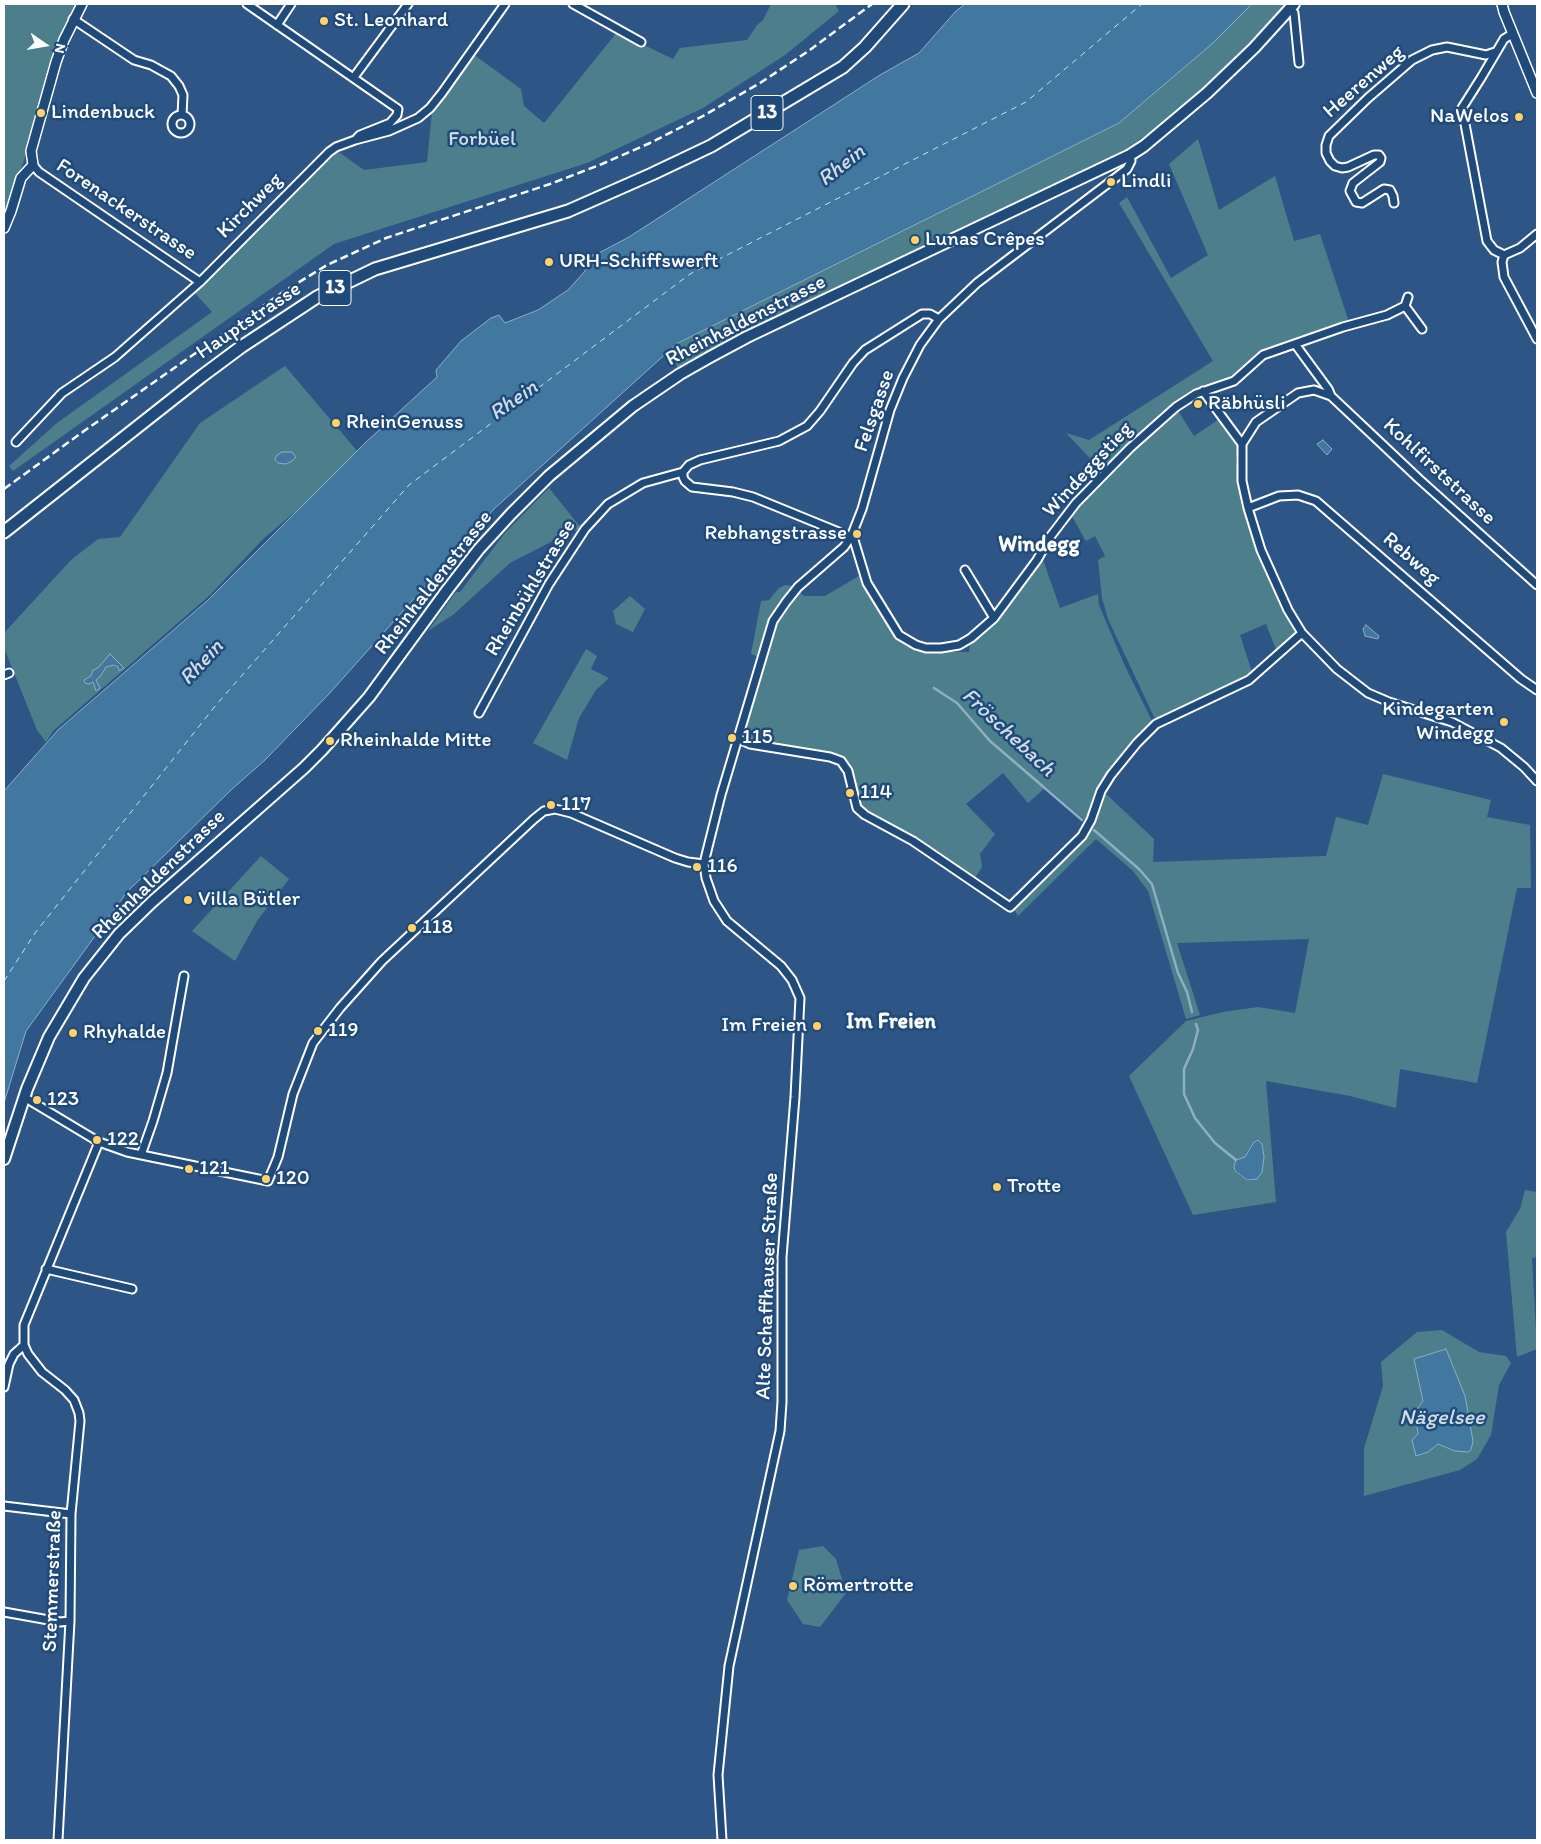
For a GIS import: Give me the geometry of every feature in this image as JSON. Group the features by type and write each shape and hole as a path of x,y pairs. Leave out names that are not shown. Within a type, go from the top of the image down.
{"main road":[{"name":"Hauptstrasse","path":"4,532 202,376 317,297 375,269 568,212 711,146 843,67 865,47 903,4"},
{"name":"Rheinhaldenstrasse","path":"4,1159 25,1093 49,1037 84,978 119,934 152,902 322,750 369,697 479,549 543,482 633,406 710,357 747,337 1130,154 1156,137 1207,92 1254,48 1291,6"}],"street":[{"path":"4,228 21,178 33,165 31,151 56,62 73,19 82,4"},
{"path":"247,4 394,105 398,115 390,123 360,135 355,140"},
{"path":"277,24 291,4"},
{"path":"354,77 408,4"},
{"name":"Kirchweg","path":"16,442 62,393 116,357 200,282 319,160 336,147 355,140 389,132 418,118 430,108 505,4"},
{"path":"572,4 641,42"},
{"path":"1502,4 1512,34 1537,93"},
{"path":"1291,6 1294,13 1299,63"},
{"path":"73,19 134,60 152,65 172,76 183,94 182,115"},
{"path":"1512,34 1504,38 1462,108 1487,241 1494,250 1504,254 1520,248 1537,234"},
{"name":"Heerenweg","path":"1394,203 1390,190 1384,189 1362,203 1356,202 1350,191 1353,184 1380,162 1381,158 1378,155 1374,155 1348,167 1335,166 1326,154 1329,136 1368,98 1412,60 1432,50 1447,47 1486,55 1495,52"},
{"name":"Felsgasse","path":"739,739 743,719 773,621 798,587 844,547 851,536 862,510 890,410 903,378 920,345 940,318 977,283 1127,169 1131,161 1130,154"},
{"name":"Forenackerstrasse","path":"33,165 39,172 200,282"},
{"path":"1504,254 1502,262 1504,278 1537,339"},
{"path":"1408,297 1405,306 1422,329"},
{"name":"Windeggstieg","path":"851,536 854,540 867,583 899,635 909,642 926,648 959,645 971,638 994,618 1037,560 1058,525 1088,490 1130,448 1176,407 1203,391 1234,381 1263,355 1344,327 1387,315 1405,306"},
{"name":"Rheinbühlstrasse","path":"479,713 549,584 585,529 608,504 644,483 683,472 689,465 700,460 779,441 807,426 820,411 853,363 865,350 922,314 930,314 940,318"},
{"path":"1295,344 1328,389 1331,396"},
{"name":"Kohlfirststrasse","path":"1242,444 1256,422 1298,393 1314,390 1331,396 1419,479 1537,584"},
{"path":"1203,391 1242,444 1242,481 1261,550 1288,610 1302,633 1337,669 1368,693 1389,702 1452,722 1501,748 1524,767 1537,782"},
{"path":"683,472 685,482 692,487 733,492 753,498 851,536"},
{"name":"Rebweg","path":"1248,508 1279,496 1298,495 1316,501 1537,690"},
{"path":"966,570 994,618"},
{"path":"739,739 750,744 830,756 841,760 848,771 854,802 861,811 912,841 1010,907 1082,836 1091,820 1101,792 1111,775 1137,743 1156,724 1249,680 1302,633"},
{"name":"Alte Schaffhauser Straße","path":"722,1840 718,1775 729,1666 780,1431 782,1402 782,1257 794,1107 800,998 792,980 781,966 727,921 714,901 708,887 704,864 721,795 739,739"},
{"path":"25,1093 99,1142 141,1155 268,1181 278,1158 294,1094 313,1043 340,1008 382,961 544,811 555,809 571,813 675,858 704,864"},
{"path":"141,1155 167,1073 184,976"},
{"path":"4,1387 9,1364 14,1354 24,1345 24,1325 99,1142"},
{"path":"46,1269 132,1288"},
{"name":"Stemmerstraße","path":"24,1345 33,1363 66,1390 74,1400 79,1413 80,1430 71,1514 70,1621 58,1840"},
{"path":"4,1506 71,1514"},
{"path":"4,1612 60,1622 70,1621"}],"green space":[{"path":"4,4 78,4 64,28 8,213 4,220"},
{"name":"Forbüel","path":"771,4 835,4 839,11 785,55 703,108 587,163 334,244 13,471 9,466 57,423 212,312 194,292 336,150 364,170 427,162 432,111 473,54 521,89 524,106 544,123 617,32 673,59 680,48 747,40 757,25 763,20"},
{"path":"1252,4 1294,4 1207,93 1126,149 731,341 678,370 671,349 678,343 1119,123 1213,43"},
{"path":"1198,139 1219,210 1275,176 1294,241 1320,234 1350,325 1267,350 1238,374 1175,406 1194,436 1221,418 1238,444 1236,462 1244,508 1258,555 1296,633 1277,652 1266,624 1240,635 1252,672 1245,678 1156,721 1108,619 1102,598 1098,560 1105,556 1095,536 1086,541 1070,513 1105,474 1066,433 1089,440 1213,361 1119,203 1127,197 1171,278 1208,255 1169,164"},
{"path":"285,366 358,452 307,502 263,539 210,595 53,731 46,742 37,730 4,648 4,633 71,560 98,539 120,537 200,423"},
{"path":"549,488 582,529 568,533 510,563 454,614 428,631 456,592 460,592 505,533"},
{"path":"1042,557 1060,608 1098,594 1099,605 1124,664 1153,723 1111,770 1087,822 1046,787 1028,803 1003,773 966,804 995,834 980,854 982,867 974,879 861,808 856,800 850,768 843,759 833,754 756,742 746,736 743,728 763,659 751,654 761,601 769,600 779,588 785,585 793,586 804,596 825,596 859,576 901,641 927,652 969,652 970,640 998,620"},
{"path":"630,596 645,609 633,632 616,624 613,611"},
{"path":"586,649 597,656 591,669 609,678 596,690 579,718 567,760 533,743"},
{"path":"1383,774 1491,800 1487,817 1530,825 1531,888 1517,888 1477,1083 1400,1069 1396,1108 1350,1096 1266,1081 1276,1202 1193,1215 1129,1076 1186,1021 1223,1012 1258,1007 1295,1013 1309,939 1177,943 1200,1015 1186,1019 1148,891 1133,871 1096,839 1018,916 1014,909 1089,832 1104,792 1154,839 1153,862 1326,856 1336,817 1368,825","holes":["1258,1139 1262,1144 1264,1157 1262,1172 1257,1179 1247,1181 1234,1171 1236,1160 1245,1157 1254,1141"]},
{"path":"261,856 289,879 257,921 235,961 192,931"},
{"path":"1525,1190 1537,1192 1537,1257 1532,1258 1537,1349 1517,1357 1506,1232 1520,1209"},
{"path":"1442,1330 1479,1352 1506,1356 1511,1363 1499,1385 1491,1435 1477,1459 1460,1470 1364,1496 1364,1448 1383,1386 1381,1362 1417,1332","holes":["1414,1359 1455,1451 1438,1444 1428,1452 1412,1440 1418,1434 1415,1412 1423,1401"]},
{"path":"823,1546 836,1559 846,1593 820,1627 803,1624 787,1600 799,1550"}],"water":[{"name":"Rhein","path":"965,4 1252,4 1213,43 1119,123 678,343 671,349 494,509 328,695 265,760 231,790 127,892 26,1031 4,1103 4,791 58,730 207,601 365,443 437,377 436,370 461,341 491,318 499,315 505,323 538,310 568,290 585,271 586,255 595,255 629,237 880,75 919,53 956,11"},
{"path":"1323,440 1332,449 1327,455 1317,444"},
{"path":"282,452 292,452 296,457 286,464 278,463 275,460 276,456"},
{"path":"1366,625 1379,636 1378,639 1365,636 1363,629"},
{"path":"110,654 124,668 119,671 118,667 114,665 106,667 96,680 100,688 96,691 93,682 89,684 85,683 84,680 91,676 93,670 98,668"},
{"path":"1258,1140 1262,1144 1264,1157 1262,1172 1257,1179 1247,1180 1235,1171 1234,1166 1236,1160 1245,1157 1254,1142"},
{"name":"Nägelsee","path":"1446,1349 1465,1396 1473,1441 1471,1450 1468,1452 1455,1451 1438,1444 1428,1452 1416,1456 1412,1440 1418,1434 1415,1412 1423,1401 1414,1359"}],"waterway":[{"name":"Fröschebach","path":"934,688 957,703 990,741 1082,820"},
{"name":"Fröschebach","path":"1094,830 1139,869 1152,884 1178,973 1187,992 1192,1012"},
{"name":"Fröschebach","path":"1196,1024 1198,1030 1193,1049 1184,1069 1184,1094 1195,1118 1215,1143 1236,1160"}],"ferry route":[{"path":"4,981 35,933 216,705 409,485 690,274 1026,102 1142,4"}],"railway":[{"path":"4,489 283,292 327,265 386,238 550,184 650,143 703,116 760,83 807,52 872,4"}],"place":[{"name":"St. Leonhard","path":"324,21"},
{"name":"Lindenbuck","path":"41,113"},
{"name":"NaWelos","path":"1519,117"},
{"name":"Lindli","path":"1111,182"},
{"name":"Lunas Crêpes","path":"915,240"},
{"name":"URH-Schiffswerft","path":"549,262"},
{"name":"Räbhüsli","path":"1198,404"},
{"name":"RheinGenuss","path":"336,423"},
{"name":"Rebhangstrasse","path":"857,534"},
{"name":"Kindegarten Windegg","path":"1504,722"},
{"name":"115","path":"732,738"},
{"name":"Rheinhalde Mitte","path":"330,741"},
{"name":"114","path":"850,793"},
{"name":"117","path":"551,805"},
{"name":"116","path":"697,867"},
{"name":"Villa Bütler","path":"188,900"},
{"name":"118","path":"412,928"},
{"name":"Im Freien","path":"817,1026"},
{"name":"119","path":"318,1031"},
{"name":"Rhyhalde","path":"73,1033"},
{"name":"123","path":"37,1100"},
{"name":"122","path":"97,1140"},
{"name":"121","path":"189,1169"},
{"name":"120","path":"266,1179"},
{"name":"Trotte","path":"997,1187"},
{"name":"Römertrotte","path":"793,1586"}],"district":[{"name":"Windegg","path":"1039,545"},
{"name":"Im Freien","path":"891,1022"}]}
